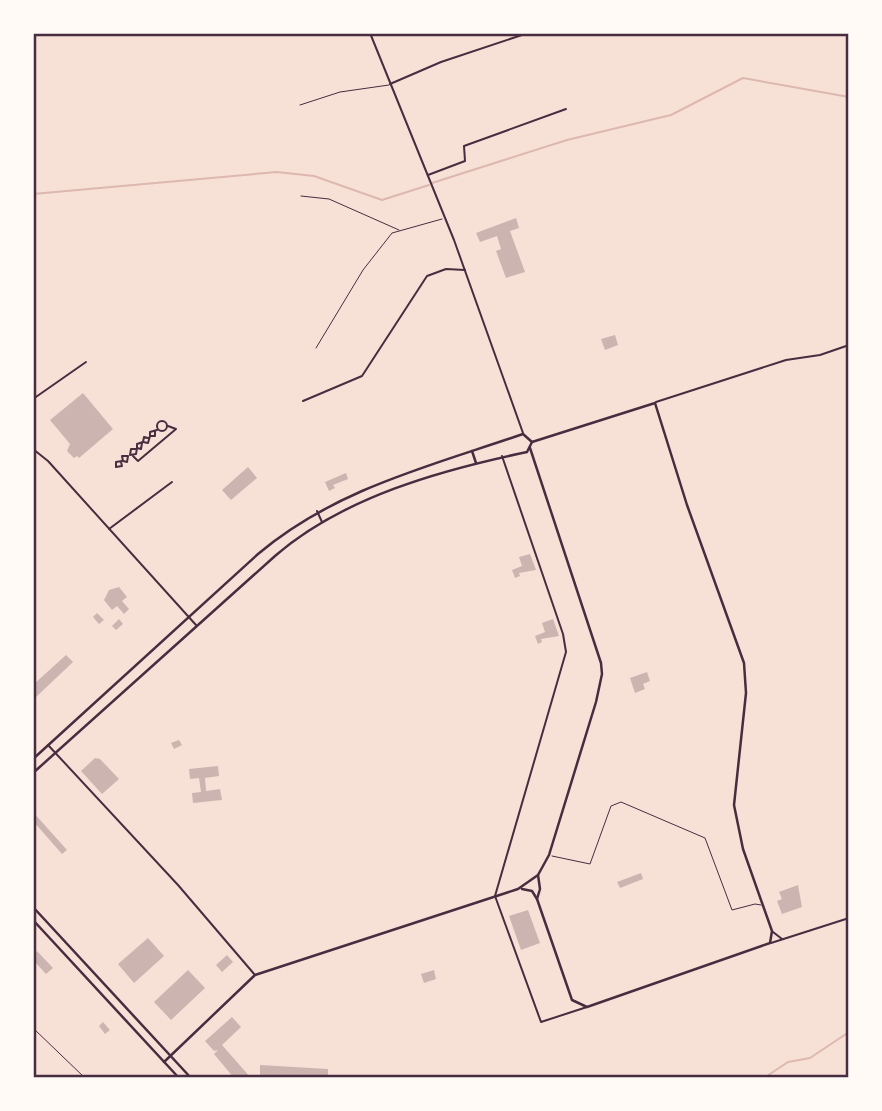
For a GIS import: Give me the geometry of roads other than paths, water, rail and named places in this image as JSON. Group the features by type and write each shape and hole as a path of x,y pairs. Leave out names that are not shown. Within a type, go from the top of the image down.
{"street":[{"path":"370,33 465,270 523,434 531,443"},
{"path":"389,85 448,60 528,33"},
{"path":"427,176 465,161 464,146 566,109"},
{"path":"303,401 362,376 427,276 446,269 465,270"},
{"path":"531,443 786,360 820,355 849,345"},
{"path":"33,399 86,362"},
{"path":"655,403 687,505 744,663 746,692 734,805 743,849 772,931 770,943"},
{"path":"112,471 116,462 122,462 124,455 130,455 138,461 176,429 161,421 159,429"},
{"path":"130,455 137,444 143,443 143,438 149,437 150,432 164,430 168,426"},
{"path":"33,759 268,546 317,511 391,478 523,434"},
{"path":"164,1062 255,975 518,889 538,875 549,855 602,674 599,651 530,449 531,443"},
{"path":"33,449 48,461 197,626"},
{"path":"130,455 130,450 136,449"},
{"path":"33,773 291,542 322,522 394,491 476,463 527,452 530,449"},
{"path":"472,452 476,463"},
{"path":"502,456 563,634 566,652 495,896 541,1022 849,918"},
{"path":"108,530 172,482"},
{"path":"317,511 322,522"},
{"path":"48,746 178,885 255,975"},
{"path":"537,899 540,889 538,875"},
{"path":"518,889 532,891 537,899 572,1000 587,1007"},
{"path":"33,907 191,1078"},
{"path":"33,920 179,1078"},
{"path":"772,931 782,939"}],"lane":[{"path":"300,105 340,92 389,85"},
{"path":"301,196 329,199 401,231"},
{"path":"316,348 363,270 392,233 445,218"},
{"path":"549,855 590,864 611,806 621,802 705,838 732,910 755,904 763,906"},
{"path":"33,1028 85,1078"}],"waterway":[{"path":"432,183 567,140 671,115 743,78 849,97"},
{"path":"33,194 277,172 314,176 382,200 429,185"},
{"path":"764,1078 788,1062 810,1058 849,1032"}]}
